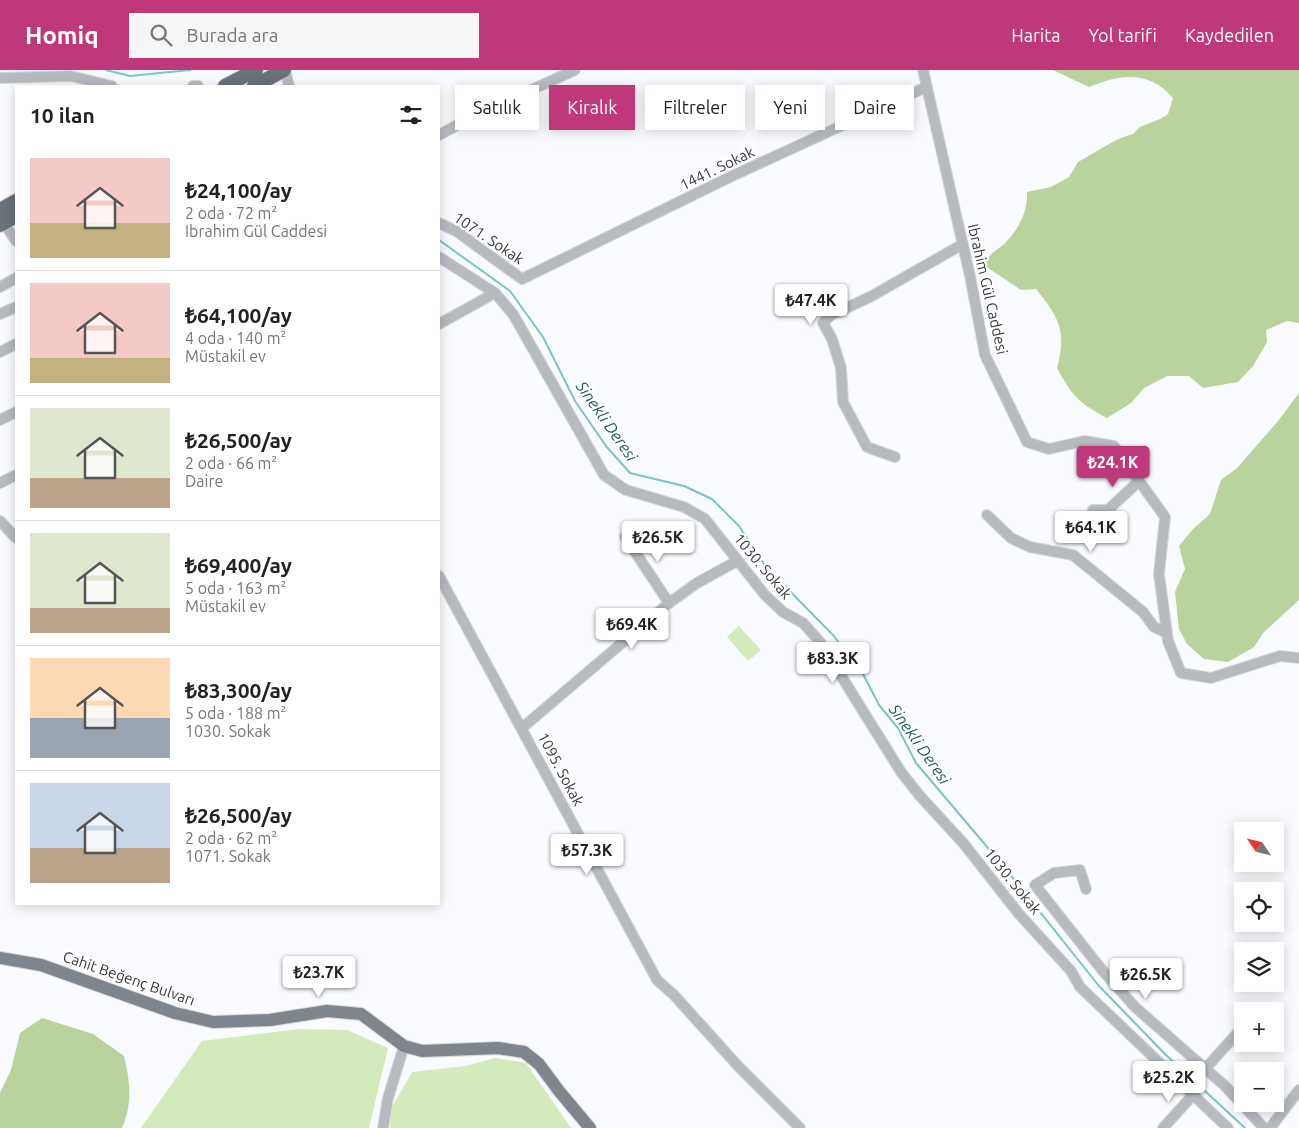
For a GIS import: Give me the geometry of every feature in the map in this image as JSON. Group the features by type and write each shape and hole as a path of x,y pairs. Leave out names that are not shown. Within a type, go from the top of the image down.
{"highway":[{"path":"233,85 257,82 284,70"},
{"path":"5,219 15,203"}],"main road":[{"name":"Cahit Beğenç Bulvarı","path":"0,958 41,965 175,1013 213,1022 270,1020 327,1011 361,1014 404,1046 422,1051 498,1048 524,1052 539,1064 559,1092 590,1128"}],"street":[{"path":"284,70 289,85"},
{"path":"440,134 474,116 575,70"},
{"name":"Ibrahim Gül Caddesi","path":"923,70 986,354 1027,442 1050,449 1084,441 1114,446 1165,517 1159,574 1167,633 1180,673 1211,678 1280,656 1299,658"},
{"path":"0,78 71,76 108,85"},
{"name":"1441. Sokak","path":"522,279 732,176 926,87"},
{"path":"5,219 15,239"},
{"name":"1071. Sokak","path":"440,223 456,231 522,279"},
{"path":"895,457 867,447 843,402 841,368 832,339 823,323 831,315 870,297 962,244"},
{"name":"1030. Sokak","path":"440,258 495,294 513,314 604,475 626,490 684,507 705,519 782,612 803,623 820,642 901,772 920,796 964,844 1018,914 1071,971 1080,986 1228,1128"},
{"path":"0,287 15,283"},
{"path":"440,323 495,294"},
{"path":"0,314 15,307"},
{"path":"0,352 15,344"},
{"path":"0,420 15,412"},
{"path":"0,483 15,476"},
{"path":"1093,510 1108,510 1139,480"},
{"path":"987,515 1001,531 1030,547 1073,555 1143,612 1154,627 1167,633"},
{"path":"0,521 15,537"},
{"path":"625,537 669,604"},
{"path":"522,728 669,604 697,583 737,560"},
{"name":"1095. Sokak","path":"440,578 657,980 674,995 738,1066 800,1128"},
{"path":"1086,889 1080,870 1054,873 1035,885 1085,949 1135,1007 1226,1086 1264,1128"},
{"path":"1205,1069 1234,1037"},
{"path":"383,1128 388,1098 404,1046"},
{"path":"1270,1128 1299,1090"},
{"path":"1163,1128 1193,1095"}],"green space":[{"path":"1053,70 1299,70 1299,323 1287,321 1266,330 1267,342 1253,366 1238,382 1203,388 1189,376 1167,376 1144,388 1131,403 1107,418 1089,408 1077,398 1067,386 1057,368 1061,344 1059,325 1050,308 1036,289 1021,290 985,266 988,258 1016,230 1025,212 1027,192 1051,187 1069,177 1078,162 1118,139 1133,134 1140,127 1168,114 1173,98 1164,89 1144,79 1123,77 1089,87"},
{"path":"1299,393 1299,600 1263,633 1254,647 1228,662 1204,659 1187,644 1179,629 1175,592 1185,569 1179,546 1193,529 1210,514 1221,480 1237,468 1278,421"},
{"path":"739,626 761,650 748,661 727,637"},
{"path":"42,1018 93,1034 124,1056 128,1074 129,1101 122,1128 0,1128 0,1093 11,1070 20,1033"},
{"path":"299,1029 347,1030 388,1048 369,1128 141,1128 202,1041"},
{"path":"495,1058 526,1063 571,1128 390,1128 392,1107 412,1072 466,1066"}],"waterway":[{"name":"Sinekli Deresi","path":"106,70 130,76 190,70"},
{"name":"Sinekli Deresi","path":"440,241 510,291 543,337 575,401 606,446 630,473 684,486 712,499 739,526 766,567 833,635 863,674 879,705 898,728 916,763 1005,868 1099,986 1166,1055 1245,1128"}]}
